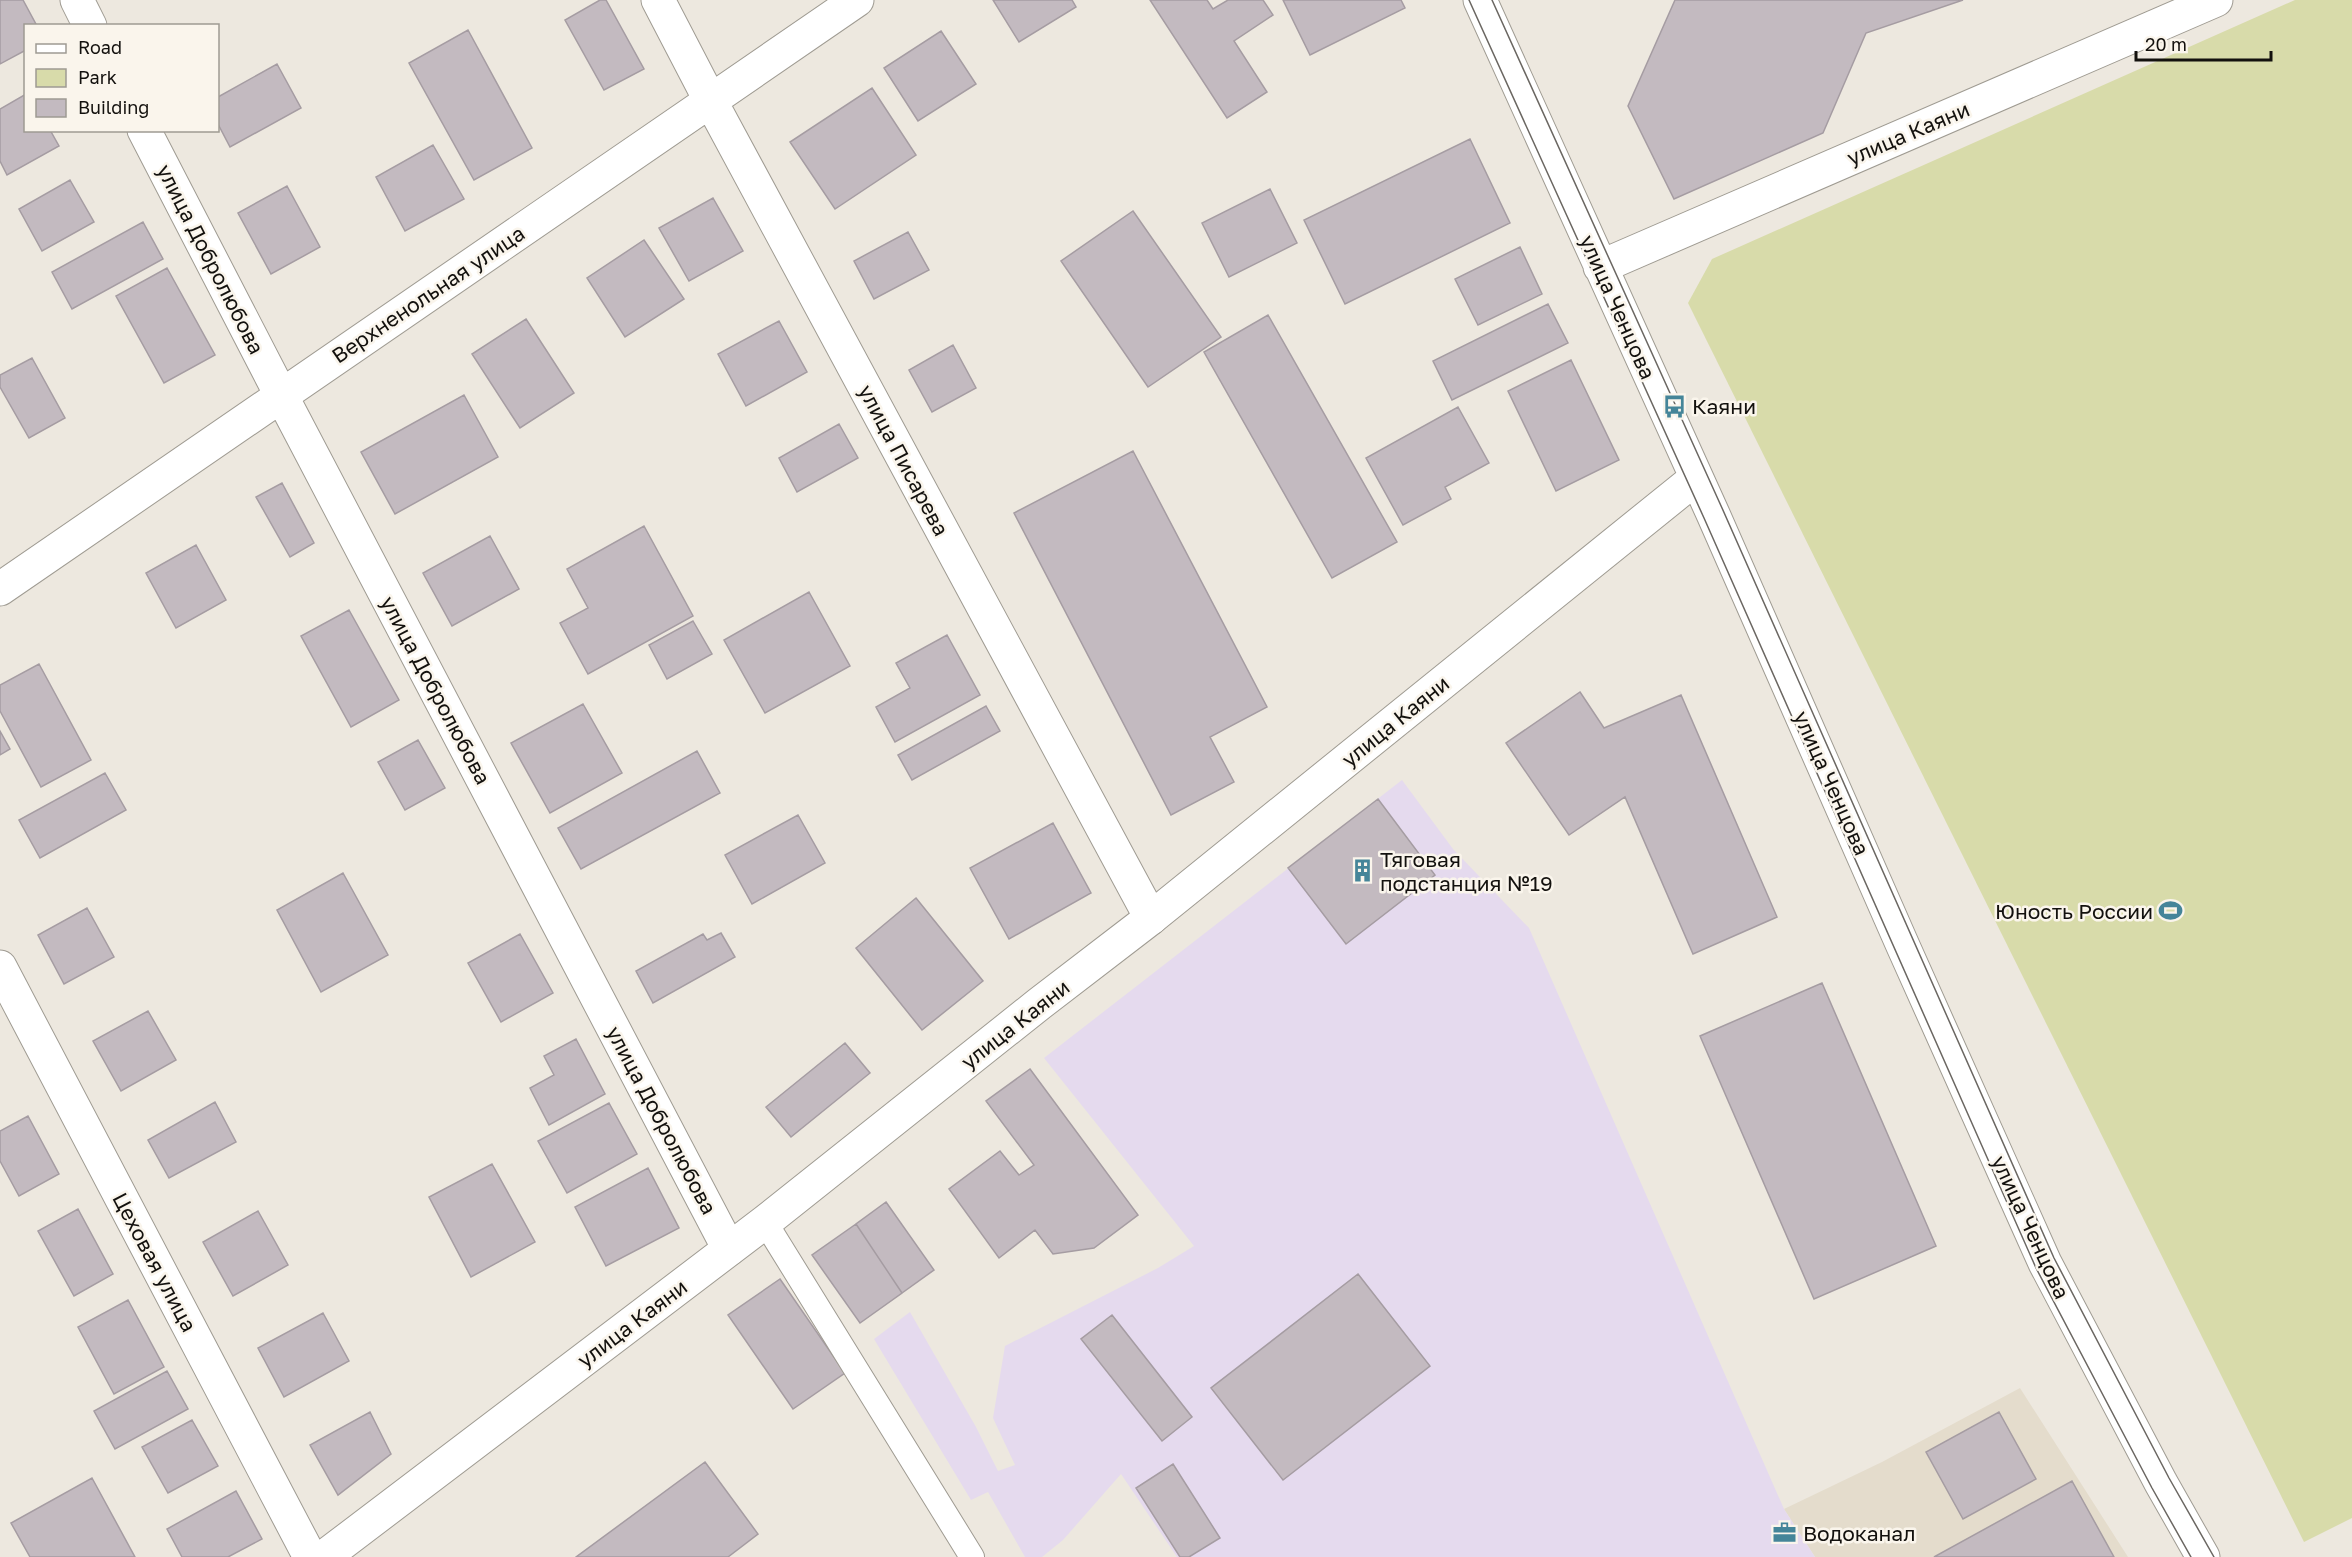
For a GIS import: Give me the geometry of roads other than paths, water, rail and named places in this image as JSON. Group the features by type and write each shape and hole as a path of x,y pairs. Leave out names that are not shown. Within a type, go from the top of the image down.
{"street":[{"path":"77,0 89,24"},
{"name":"улица Писарева","path":"658,0 1151,918"},
{"name":"Верхненольная улица","path":"0,589 856,0"},
{"name":"улица Ченцова","path":"1480,0 1696,478 2045,1263 2161,1483 2203,1557"},
{"name":"улица Каяни","path":"1600,267 2216,0"},
{"name":"улица Добролюбова","path":"145,132 729,1249"},
{"name":"улица Каяни","path":"324,1557 765,1222 1151,918 1696,478"},
{"name":"Цеховая улица","path":"0,967 310,1557"}],"lane":[{"path":"765,1222 972,1557"}],"tram line":[{"path":"1469,0 1704,518 2036,1268 2191,1557"},
{"path":"1492,0 1722,508 2054,1258 2169,1478 2214,1557"}],"place":[{"name":"Каяни","path":"1674,406"},
{"name":"Тяговая подстанция №19","path":"1362,871"},
{"name":"Юность России","path":"2171,911"},
{"name":"Водоканал","path":"1785,1533"}]}
